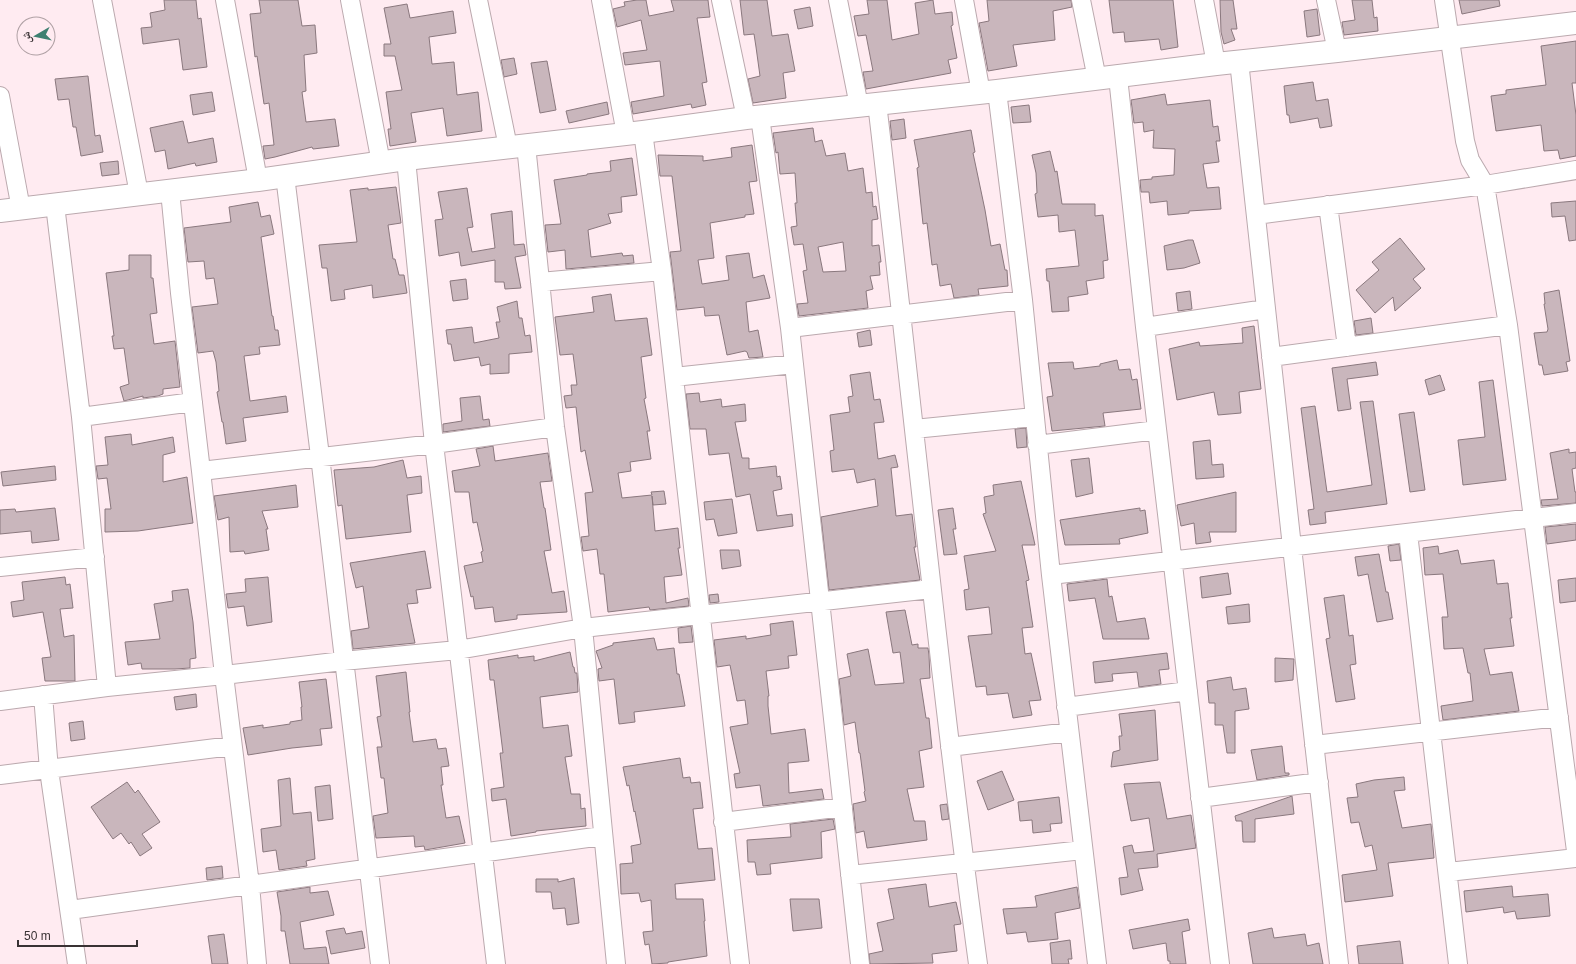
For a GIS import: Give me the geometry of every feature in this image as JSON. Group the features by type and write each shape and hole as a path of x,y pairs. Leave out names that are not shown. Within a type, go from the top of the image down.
{"street":[{"path":"102,0 140,194"},
{"path":"225,0 258,180"},
{"path":"350,0 381,163"},
{"path":"478,0 517,146 540,282 555,426 583,628 602,836 616,964"},
{"path":"601,0 634,133 662,271 740,964 736,964"},
{"path":"721,0 753,118 790,328 860,964"},
{"path":"838,0 868,104 902,314 931,589 964,862 978,964"},
{"path":"964,0 989,92 1023,300 1051,575 1097,964"},
{"path":"1081,0 1107,78 1145,327 1220,964"},
{"path":"1204,0 1216,64"},
{"path":"1326,0 1337,51"},
{"path":"1444,0 1465,141 1470,160 1485,185 1508,325 1576,851"},
{"path":"0,96 10,210 258,180 406,159 868,104 989,92 1239,61 1576,23"},
{"path":"1239,61 1339,964"},
{"path":"406,159 434,444 496,964"},
{"path":"1256,215 1485,185 1576,170"},
{"path":"285,176 320,456 343,661 380,964"},
{"path":"170,191 232,746 250,885 257,964"},
{"path":"55,205 81,417 108,687"},
{"path":"1328,205 1347,347"},
{"path":"540,282 662,271"},
{"path":"790,328 1023,300"},
{"path":"1145,327 1266,309"},
{"path":"1271,357 1508,325"},
{"path":"674,377 794,364"},
{"path":"81,417 193,402"},
{"path":"914,429 1034,417"},
{"path":"201,470 434,444 555,426"},
{"path":"1037,446 1157,430"},
{"path":"1051,575 1576,513"},
{"path":"1408,533 1458,964"},
{"path":"0,567 95,557"},
{"path":"0,701 108,687 224,676 343,661 458,650 583,628 701,616 931,589"},
{"path":"1066,707 1188,691"},
{"path":"43,695 50,770 77,964"},
{"path":"1314,745 1558,717"},
{"path":"950,747 1069,732"},
{"path":"0,775 50,770 232,746"},
{"path":"1200,798 1319,782"},
{"path":"723,822 842,807"},
{"path":"70,910 482,854 602,836"},
{"path":"850,875 1084,850"},
{"path":"1448,872 1576,858"}],"building":[{"path":"164,0 196,0 198,19 201,18 207,67 183,70 179,39 143,44 141,28 152,27 150,13 165,10"},
{"path":"259,0 298,0 302,26 315,25 317,53 304,55 306,91 302,92 306,122 335,119 339,146 313,149 312,147 265,159 263,146 274,145 269,103 264,104 257,56 255,57 250,14 261,13"},
{"path":"646,0 649,16 674,11 671,0 708,0 710,17 697,18 707,82 702,83 706,105 692,108 691,104 633,114 631,102 664,96 660,61 625,65 623,53 647,50 641,20 617,27 613,9 625,6 624,2"},
{"path":"740,0 767,0 772,36 788,34 795,71 783,73 786,98 753,103 748,79 760,76 754,34 744,35"},
{"path":"867,0 887,0 892,40 919,34 915,3 933,0 935,14 952,12 953,25 951,26 957,58 948,60 951,73 866,89 863,72 873,71 866,35 858,36 854,16 869,14"},
{"path":"987,0 1071,0 1072,7 1053,11 1055,40 1013,45 1017,66 988,71 979,23 989,21"},
{"path":"1109,0 1173,0 1178,47 1161,50 1159,39 1125,42 1124,32 1113,33"},
{"path":"1220,0 1233,0 1237,29 1231,29 1235,40 1224,44 1221,32"},
{"path":"1352,0 1372,0 1374,18 1377,17 1378,31 1344,35 1342,22 1355,20"},
{"path":"1459,0 1499,0 1500,6 1462,14"},
{"path":"407,4 410,18 453,11 456,33 429,37 432,64 454,62 457,95 478,92 482,131 447,136 443,108 411,113 416,142 390,146 388,129 391,129 386,92 402,90 395,56 384,56 384,44 391,44 384,8"},
{"path":"810,7 813,26 798,29 794,10"},
{"path":"1317,9 1320,35 1307,37 1304,11"},
{"path":"1576,41 1576,83 1572,83 1576,115 1576,156 1560,159 1558,150 1544,151 1541,125 1496,131 1491,96 1506,94 1506,90 1546,85 1541,46"},
{"path":"514,58 517,74 504,77 501,60"},
{"path":"547,61 556,110 540,113 531,63"},
{"path":"88,76 95,136 100,135 103,152 81,156 76,127 73,127 69,99 58,100 55,79"},
{"path":"1313,82 1316,101 1328,99 1332,126 1320,128 1318,118 1290,123 1289,115 1287,115 1284,86"},
{"path":"212,92 215,111 193,115 190,95"},
{"path":"1165,94 1167,105 1210,100 1213,127 1218,126 1220,141 1216,141 1219,162 1203,164 1207,188 1219,187 1221,209 1189,211 1189,213 1168,215 1167,201 1150,203 1149,192 1141,192 1140,180 1152,179 1152,177 1174,175 1175,149 1153,148 1154,130 1144,132 1143,122 1134,123 1131,100"},
{"path":"607,102 609,114 569,123 566,111"},
{"path":"1029,105 1031,122 1013,123 1011,107"},
{"path":"904,119 906,138 892,140 890,121"},
{"path":"183,121 188,143 213,138 217,162 196,166 195,163 168,169 165,150 155,152 150,128"},
{"path":"813,128 815,142 822,140 826,156 845,153 848,171 863,168 866,193 872,192 873,207 876,206 878,219 872,220 872,246 879,245 881,262 879,262 880,275 870,276 873,289 866,291 868,308 799,316 797,304 808,303 803,271 807,270 803,244 794,245 791,227 797,226 795,173 780,174 778,152 776,153 773,133","holes":["843,242 846,271 823,272 818,247"]},
{"path":"971,130 975,152 973,153 991,246 1000,244 1005,270 1007,270 1008,286 978,289 979,295 954,298 951,284 940,286 937,264 932,265 927,223 923,224 917,168 919,167 914,140"},
{"path":"752,145 757,181 749,182 754,214 710,223 714,258 698,260 702,284 729,280 726,256 749,253 753,278 764,275 770,298 746,302 749,332 758,330 763,357 749,358 747,352 745,351 727,355 719,315 705,316 704,307 677,310 670,252 681,251 672,176 660,176 658,155 703,156 703,161 732,157 731,148"},
{"path":"1050,151 1055,172 1057,171 1062,204 1095,204 1095,216 1103,215 1108,260 1103,261 1104,278 1086,281 1088,294 1068,297 1069,311 1052,312 1049,281 1047,281 1046,269 1079,266 1075,230 1059,232 1058,215 1038,217 1035,194 1037,193 1036,173 1032,155"},
{"path":"632,158 637,195 621,197 622,212 608,214 611,223 588,230 591,257 622,253 623,256 633,255 634,263 566,269 565,250 548,252 545,225 561,224 554,180 611,171 610,161"},
{"path":"118,161 119,174 102,176 100,163"},
{"path":"396,187 401,223 388,225 393,259 395,259 399,275 404,275 407,293 373,298 372,285 344,290 345,299 331,301 327,268 322,268 319,245 357,242 350,190"},
{"path":"467,188 473,227 467,228 472,252 495,248 491,214 512,211 514,245 524,244 526,255 515,257 521,288 505,289 504,282 495,282 495,260 461,266 459,252 439,256 435,220 443,219 438,192"},
{"path":"1576,201 1576,240 1569,241 1565,216 1552,217 1551,203"},
{"path":"258,202 261,217 270,215 274,234 261,237 272,316 275,330 278,330 280,345 259,347 260,354 244,356 250,401 286,396 288,412 243,418 246,441 226,444 217,392 219,391 216,362 213,351 198,353 192,307 218,304 214,278 206,279 204,261 188,262 184,228 231,222 229,207"},
{"path":"1400,238 1425,269 1413,279 1421,288 1395,311 1393,297 1375,313 1356,290 1379,270 1372,262"},
{"path":"1193,240 1200,263 1184,268 1167,270 1164,246"},
{"path":"129,255 151,255 151,278 153,278 157,313 150,314 154,344 175,341 180,387 163,389 163,394 158,396 143,398 143,396 124,401 120,387 129,384 124,348 114,349 112,336 114,336 106,273 129,270"},
{"path":"466,279 468,299 453,301 450,281"},
{"path":"1559,290 1570,361 1566,362 1568,371 1544,375 1542,365 1539,365 1534,333 1547,332 1548,329 1544,304 1544,293"},
{"path":"1190,291 1192,309 1178,311 1176,293"},
{"path":"611,294 615,321 647,318 652,355 641,357 646,398 644,399 650,431 647,431 651,459 630,462 631,471 618,473 622,498 652,495 651,492 664,491 666,504 653,505 652,496 655,531 678,528 680,548 678,548 682,575 664,577 666,603 688,598 689,606 650,610 649,607 608,612 604,574 600,574 597,549 583,551 581,537 589,536 585,493 593,492 585,450 581,452 576,407 566,408 564,396 572,395 571,385 577,385 573,354 560,355 555,317 594,312 592,297"},
{"path":"517,301 519,318 522,318 525,336 530,335 532,352 509,354 509,373 490,374 490,364 481,366 479,357 454,361 451,344 448,344 446,330 472,327 474,343 499,338 496,322 500,322 497,307"},
{"path":"1371,318 1373,333 1356,335 1354,321"},
{"path":"1254,326 1261,389 1239,392 1241,413 1218,415 1214,392 1177,400 1169,349 1199,342 1200,346 1243,343 1242,328"},
{"path":"870,330 872,345 859,347 857,333"},
{"path":"1117,360 1119,370 1130,369 1132,380 1137,379 1141,409 1103,413 1105,426 1052,431 1047,397 1053,396 1048,363 1073,362 1074,369 1100,366 1100,364"},
{"path":"1376,362 1378,375 1347,379 1351,409 1338,411 1332,368"},
{"path":"870,372 874,400 880,399 884,422 874,423 878,459 895,455 898,467 891,468 896,516 912,514 916,547 914,547 920,580 829,590 821,517 878,506 875,479 857,483 854,469 832,472 830,451 834,450 830,415 850,412 848,397 853,396 850,375"},
{"path":"1440,375 1445,390 1429,395 1425,380"},
{"path":"1493,380 1506,480 1463,485 1458,440 1485,437 1479,382"},
{"path":"699,393 700,402 721,399 722,407 745,404 746,421 735,422 742,458 749,458 749,469 776,466 777,477 780,476 782,489 773,491 777,516 792,514 793,526 757,531 750,494 736,497 729,453 709,455 706,429 690,429 686,394"},
{"path":"480,396 483,420 489,419 490,426 443,432 443,424 462,421 460,398"},
{"path":"1373,401 1387,504 1325,512 1326,523 1310,525 1308,510 1314,509 1301,408 1315,406 1327,492 1372,485 1360,402"},
{"path":"1414,412 1425,490 1410,492 1399,414"},
{"path":"1026,428 1027,447 1017,448 1015,429"},
{"path":"131,434 132,445 173,437 175,452 163,455 163,482 187,477 193,523 138,531 105,532 105,509 111,509 107,478 98,479 96,466 108,465 105,437"},
{"path":"1210,440 1212,465 1223,464 1224,477 1196,479 1193,442"},
{"path":"493,446 495,461 548,453 552,481 540,482 551,550 544,551 552,593 564,591 567,612 517,615 517,619 495,622 493,607 475,609 473,596 471,597 464,566 483,562 481,552 483,551 477,522 473,523 469,492 455,492 452,471 480,466 476,449"},
{"path":"1569,449 1569,453 1576,452 1576,468 1572,469 1576,492 1576,503 1542,506 1541,500 1558,499 1550,453"},
{"path":"1089,458 1093,493 1076,497 1071,460"},
{"path":"403,460 407,478 421,476 422,493 407,495 411,532 346,539 342,505 338,506 334,470 374,467"},
{"path":"55,466 56,480 3,486 1,472"},
{"path":"1021,481 1035,545 1022,545 1029,580 1026,581 1033,627 1022,628 1025,654 1031,653 1041,700 1029,701 1032,715 1013,718 1008,693 987,695 986,686 976,687 968,636 992,634 989,607 966,610 964,590 969,589 964,556 996,551 983,514 986,513 984,497 994,495 993,485"},
{"path":"296,485 298,507 262,511 268,529 266,529 269,550 245,554 244,551 230,552 229,517 218,520 214,496"},
{"path":"1236,492 1236,532 1209,532 1211,542 1196,544 1194,523 1181,526 1177,505"},
{"path":"732,499 737,533 718,536 714,519 706,520 704,502"},
{"path":"55,508 59,540 32,543 31,531 0,534 0,510 15,509 16,512"},
{"path":"953,508 956,529 953,529 957,554 944,555 938,510"},
{"path":"1140,508 1140,511 1145,510 1148,533 1119,539 1120,544 1065,545 1060,520"},
{"path":"1576,524 1576,540 1547,544 1545,527"},
{"path":"1399,544 1401,560 1390,561 1388,546"},
{"path":"1438,546 1439,554 1458,550 1461,564 1494,560 1497,584 1508,583 1512,618 1510,618 1514,646 1484,649 1490,675 1512,672 1519,711 1443,720 1441,706 1473,701 1470,673 1468,673 1463,648 1444,649 1442,617 1448,617 1443,574 1425,575 1423,548"},
{"path":"720,550 739,550 741,566 722,569"},
{"path":"425,551 431,588 416,590 418,603 407,604 415,643 353,649 351,631 369,628 363,586 356,588 350,563"},
{"path":"1379,554 1393,619 1377,622 1368,574 1358,576 1355,557"},
{"path":"1228,573 1231,594 1202,598 1200,577"},
{"path":"65,577 66,585 70,584 73,608 60,609 64,637 74,635 75,681 45,681 42,658 51,657 43,612 13,617 11,602 24,600 22,582"},
{"path":"268,577 272,622 247,626 244,606 228,608 226,594 246,592 245,579"},
{"path":"1576,578 1576,601 1560,603 1558,580"},
{"path":"1107,579 1109,597 1112,596 1117,622 1145,618 1149,639 1103,639 1095,598 1069,601 1067,584"},
{"path":"188,589 196,658 190,659 190,668 142,669 141,663 128,665 125,642 160,639 154,604 173,601 172,591"},
{"path":"718,594 719,602 710,603 709,595"},
{"path":"1344,595 1349,636 1353,635 1356,664 1350,665 1355,699 1336,702 1326,639 1330,638 1324,598"},
{"path":"1249,604 1250,622 1228,624 1226,607"},
{"path":"905,610 912,645 918,644 918,648 928,648 929,655 930,678 920,679 926,718 929,718 932,748 919,751 924,787 907,789 914,821 925,821 927,840 867,848 864,831 856,833 853,804 866,801 855,722 844,725 839,679 851,676 847,654 868,649 875,685 904,683 900,652 893,653 886,612"},
{"path":"793,621 797,655 788,656 789,668 766,671 771,734 805,729 809,761 788,763 789,793 822,789 824,799 763,806 760,785 736,788 734,774 740,773 730,727 748,724 745,700 737,701 730,665 717,667 714,640 746,636 746,639 771,635 770,624"},
{"path":"691,626 693,642 679,643 678,628"},
{"path":"654,638 657,650 674,648 677,674 679,674 685,706 634,712 635,722 619,724 614,679 599,681 598,669 602,668 596,651 613,645 613,643"},
{"path":"570,652 575,673 577,673 578,692 540,697 543,728 568,725 572,756 565,757 571,794 580,794 581,809 585,808 586,826 536,831 511,836 506,799 492,801 491,789 504,787 500,753 503,753 494,680 490,680 488,660 518,655 518,658 534,656 534,661"},
{"path":"1167,653 1169,669 1159,670 1161,684 1139,687 1137,672 1112,674 1113,681 1095,683 1093,662"},
{"path":"1275,658 1294,659 1293,680 1275,682"},
{"path":"406,672 413,742 436,739 438,749 446,748 449,766 441,767 443,785 441,785 446,818 459,816 465,843 425,850 424,846 415,847 414,836 376,838 373,816 388,813 384,778 381,778 377,747 382,747 377,717 381,716 376,676"},
{"path":"1231,677 1233,690 1246,688 1249,709 1235,711 1235,753 1227,753 1223,725 1215,725 1215,703 1209,703 1207,681"},
{"path":"326,679 332,728 320,729 322,745 248,755 243,728 263,725 263,728 290,724 290,722 302,720 299,682"},
{"path":"196,694 197,707 176,710 174,697"},
{"path":"1155,710 1158,760 1111,767 1113,752 1120,750 1119,736 1122,736 1119,714"},
{"path":"83,721 85,739 71,741 69,723"},
{"path":"1282,746 1285,773 1289,773 1289,775 1257,780 1251,750"},
{"path":"680,758 683,778 690,777 691,783 700,782 703,808 693,809 698,849 712,848 715,880 675,884 676,899 703,899 707,956 668,963 652,964 649,944 645,945 643,932 653,931 651,900 641,902 639,893 621,894 620,864 633,863 631,846 641,844 629,785 627,786 623,767"},
{"path":"1002,771 1014,800 988,810 977,781"},
{"path":"1404,777 1405,790 1394,791 1402,828 1431,824 1434,858 1388,863 1393,896 1345,902 1342,875 1377,870 1372,845 1365,847 1359,822 1351,823 1347,798 1358,797 1356,784 1374,780"},
{"path":"290,778 293,814 311,812 315,859 306,861 307,866 279,870 276,850 263,852 261,829 281,826 278,780"},
{"path":"127,782 135,793 138,790 160,822 142,834 152,848 140,856 131,842 129,844 121,833 113,839 91,807"},
{"path":"1160,782 1167,819 1191,815 1196,848 1157,854 1158,867 1138,869 1143,890 1121,895 1119,878 1128,877 1123,847 1132,845 1134,853 1154,851 1149,818 1131,821 1124,784"},
{"path":"330,785 333,819 318,821 315,787"},
{"path":"1292,796 1294,814 1255,819 1255,842 1243,842 1242,821 1236,821 1235,816"},
{"path":"1059,797 1062,823 1050,824 1051,831 1033,833 1032,820 1020,821 1018,802"},
{"path":"947,804 949,819 942,820 940,805"},
{"path":"833,819 835,829 821,832 822,858 770,864 771,874 757,875 755,862 748,862 747,840 791,837 790,824"},
{"path":"222,866 223,878 207,880 206,868"},
{"path":"574,878 579,923 567,925 565,908 553,909 551,892 536,892 536,879 558,879 558,882"},
{"path":"926,884 929,907 956,902 961,924 954,925 957,951 932,954 933,963 870,964 869,954 883,951 877,923 894,919 888,889"},
{"path":"1512,886 1513,897 1548,894 1550,916 1517,919 1515,911 1504,913 1503,907 1466,912 1464,891"},
{"path":"310,887 310,893 328,891 334,915 300,922 304,949 326,947 329,964 290,964 285,931 281,931 281,916 277,892"},
{"path":"1077,887 1080,908 1055,913 1058,939 1028,942 1026,932 1007,934 1003,909 1037,907 1035,896"},
{"path":"790,899 819,899 822,928 793,931"},
{"path":"1188,919 1190,930 1182,932 1186,964 1170,964 1170,961 1168,961 1166,943 1133,949 1129,930"},
{"path":"344,928 346,934 362,931 365,948 331,954 326,931"},
{"path":"1272,928 1274,938 1305,934 1307,946 1319,943 1323,964 1253,964 1248,933"},
{"path":"224,934 228,964 212,964 208,936"},
{"path":"1070,940 1072,959 1068,959 1069,964 1052,964 1050,943"},
{"path":"1400,941 1403,964 1359,964 1357,946"}]}
